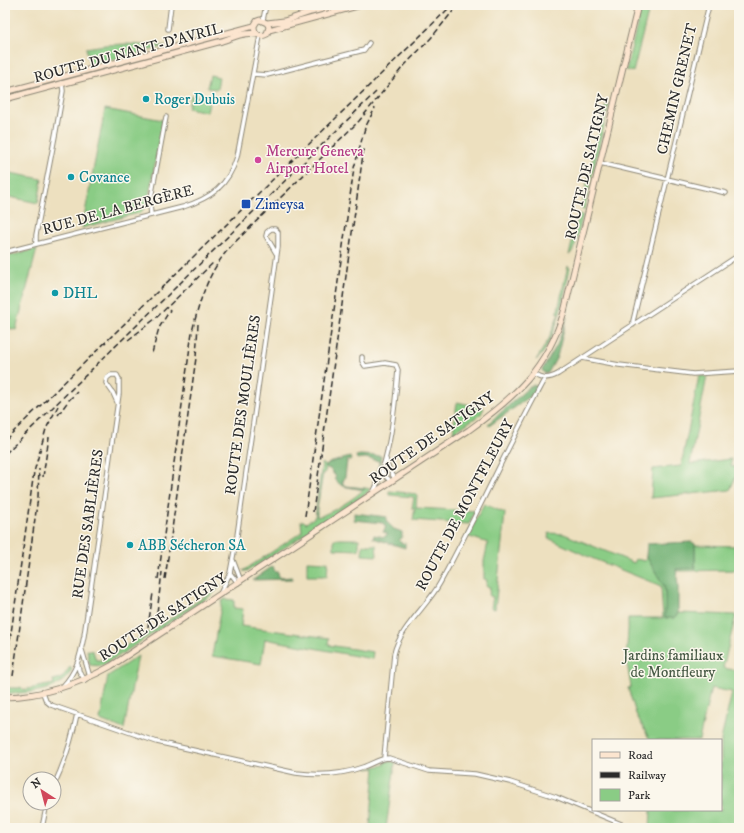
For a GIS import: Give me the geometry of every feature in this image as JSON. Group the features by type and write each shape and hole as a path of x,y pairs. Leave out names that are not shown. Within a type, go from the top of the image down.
{"street":[{"path":"168,29 172,5"},
{"path":"266,5 265,21 269,30"},
{"path":"338,5 284,21 257,22 254,26 255,32 258,35 267,34 269,30 361,5"},
{"name":"ROUTE DE SATIGNY","path":"5,697 43,693 59,689 88,679 111,666 488,416 513,395 533,373 552,345 562,319 638,5"},
{"name":"CHEMIN GRENET","path":"668,179 709,5"},
{"name":"ROUTE DU NANT-D'AVRIL","path":"5,92 254,26"},
{"name":"ROUTE DU NANT-D'AVRIL","path":"5,98 222,41 241,34 246,33 258,35"},
{"name":"RUE DE LA BERGÈRE","path":"5,252 183,207 200,201 212,194 227,180 237,157 253,74 258,35"},
{"path":"253,74 267,75 364,50 369,43"},
{"path":"36,244 36,235 58,123 63,91 62,84"},
{"path":"152,214 150,198 166,117"},
{"name":"CHEMIN GRENET","path":"600,163 726,193"},
{"path":"633,325 668,179"},
{"name":"ROUTE DES MOULIÈRES","path":"230,573 238,530 279,234 276,229 271,228 266,233 266,236 276,253"},
{"path":"533,373 541,378 550,378 558,374 739,255"},
{"path":"362,357 362,362 365,366 390,363 396,365 398,368 392,424 386,458 382,472 372,494"},
{"path":"582,358 613,364 693,374 739,371"},
{"name":"RUE DES SABLIÈRES","path":"59,689 69,680 82,649 117,402 120,380 116,376 111,375 107,378 106,383 117,402"},
{"name":"ROUTE DE MONTFLEURY","path":"384,758 394,654 397,644 405,630 428,602 456,555 545,378"},
{"path":"386,458 393,480"},
{"path":"382,472 393,480"},
{"path":"232,559 239,582"},
{"path":"219,595 230,573 239,582"},
{"name":"RUE DES SABLIÈRES","path":"82,649 88,679"},
{"path":"77,664 79,670 88,679"},
{"path":"43,693 46,701 50,705 157,742 305,774 326,775 350,771 384,758 389,758 429,771 478,774 510,782 556,797 631,828"},
{"path":"60,771 71,742 77,714"},
{"path":"42,828 45,811"}],"green space":[{"path":"642,5 650,5 633,72 626,70"},
{"path":"126,44 166,46 90,66 86,48"},
{"path":"167,52 167,54 74,78 74,77"},
{"path":"210,75 219,77 217,89 207,88"},
{"path":"191,95 210,99 207,112 188,108"},
{"path":"607,104 609,104 584,210 581,209 605,106 607,106"},
{"path":"105,109 163,120 147,206 140,213 82,228"},
{"path":"5,172 42,179 38,203 5,196"},
{"path":"579,214 583,215 576,243 569,255"},
{"path":"37,249 16,330 5,327 5,257"},
{"path":"568,266 570,268 558,318 554,331 543,353 536,360 549,339 559,313 556,312 558,310"},
{"path":"567,317 557,357 548,373 544,373 542,370 557,345"},
{"path":"699,376 707,376 690,464 731,459 731,467 736,466 736,476 730,490 651,498 653,469 681,466"},
{"path":"533,385 538,386 535,393 489,426 488,424"},
{"path":"457,402 484,408 481,414 453,433"},
{"path":"356,456 381,456 379,473 377,477 374,476 379,465 379,461 365,458 357,459"},
{"path":"350,457 351,460 347,461 345,477 342,484 346,486 365,488 364,490 342,486 334,479 336,477 329,468 328,469 325,467 329,463"},
{"path":"322,463 326,466 325,472 323,473 317,517 329,513 356,496 365,488 370,489 367,493 255,567 247,571 243,571 302,532 301,521 306,523 315,517"},
{"path":"389,491 417,494 416,508 475,511 469,524 413,520 415,508 412,508 414,497 389,495"},
{"path":"484,504 505,513 495,609 491,608 493,597 489,596 490,587 486,586 487,580 484,579 484,561 488,543 467,536"},
{"path":"354,513 387,517 386,521 394,529 402,532 402,538 399,540 402,544 405,543 405,548 373,538 374,535 384,537 387,535 387,533 383,532 386,527 383,523 354,520"},
{"name":"Jardins familiaux de Montfleury","path":"549,533 564,534 634,563 636,559 645,561 646,556 664,586 666,600 674,618 678,613 736,615 723,668 739,671 739,809 736,823 739,824 739,828 650,828 651,811 722,811 721,739 732,692 711,688 699,739 649,739 636,714 628,688 631,687 627,662 628,618 663,618 661,586 589,557 548,538"},
{"path":"334,539 359,539 359,550 334,549"},
{"path":"692,542 695,544 695,568 676,569 678,585 678,613 674,618 665,618 664,586 646,556 647,544"},
{"path":"695,544 739,546 739,570 676,571 676,569 695,568"},
{"path":"363,545 376,545 377,556 362,555"},
{"path":"307,561 328,562 327,576 307,576"},
{"path":"273,566 275,572 278,572 279,578 292,577 292,579 253,580"},
{"path":"222,585 213,594 114,659 101,666 90,665 87,650 93,651 96,660 102,660 164,623"},
{"path":"225,599 234,600 234,608 243,609 241,626 329,638 328,645 373,652 372,659 265,639 261,664 212,656 222,601"},
{"path":"138,656 124,729 100,720 108,676"},
{"path":"70,667 72,669 67,677 52,687 33,692 5,693 5,688 21,687 23,690 54,684 53,680 62,678"},
{"path":"387,761 398,763 395,764 386,828 370,828 375,768 368,768 384,765"}],"railway":[{"path":"158,579 192,332 206,285 218,264 233,244 359,121 402,68 431,38 458,5"},
{"path":"5,440 449,8"},
{"path":"5,454 376,92"},
{"path":"305,516 354,168 365,128 375,108"},
{"path":"313,512 364,147"},
{"path":"128,340 155,319 214,262"},
{"path":"152,353 159,328 170,310"},
{"path":"165,579 196,358 198,324"},
{"path":"58,415 77,392"},
{"path":"5,675 34,472 46,429 58,406"},
{"path":"43,477 49,437"},
{"path":"13,676 38,497 39,468"},
{"path":"156,621 162,572"},
{"path":"148,627 153,593"}],"place":[{"name":"Roger Dubuis","path":"146,99"},
{"name":"Mercure Geneva Airport Hotel","path":"258,160"},
{"name":"Covance","path":"71,177"},
{"name":"Zimeysa","path":"246,204"},
{"name":"DHL","path":"55,293"},
{"name":"ABB Sécheron SA","path":"130,545"}]}
